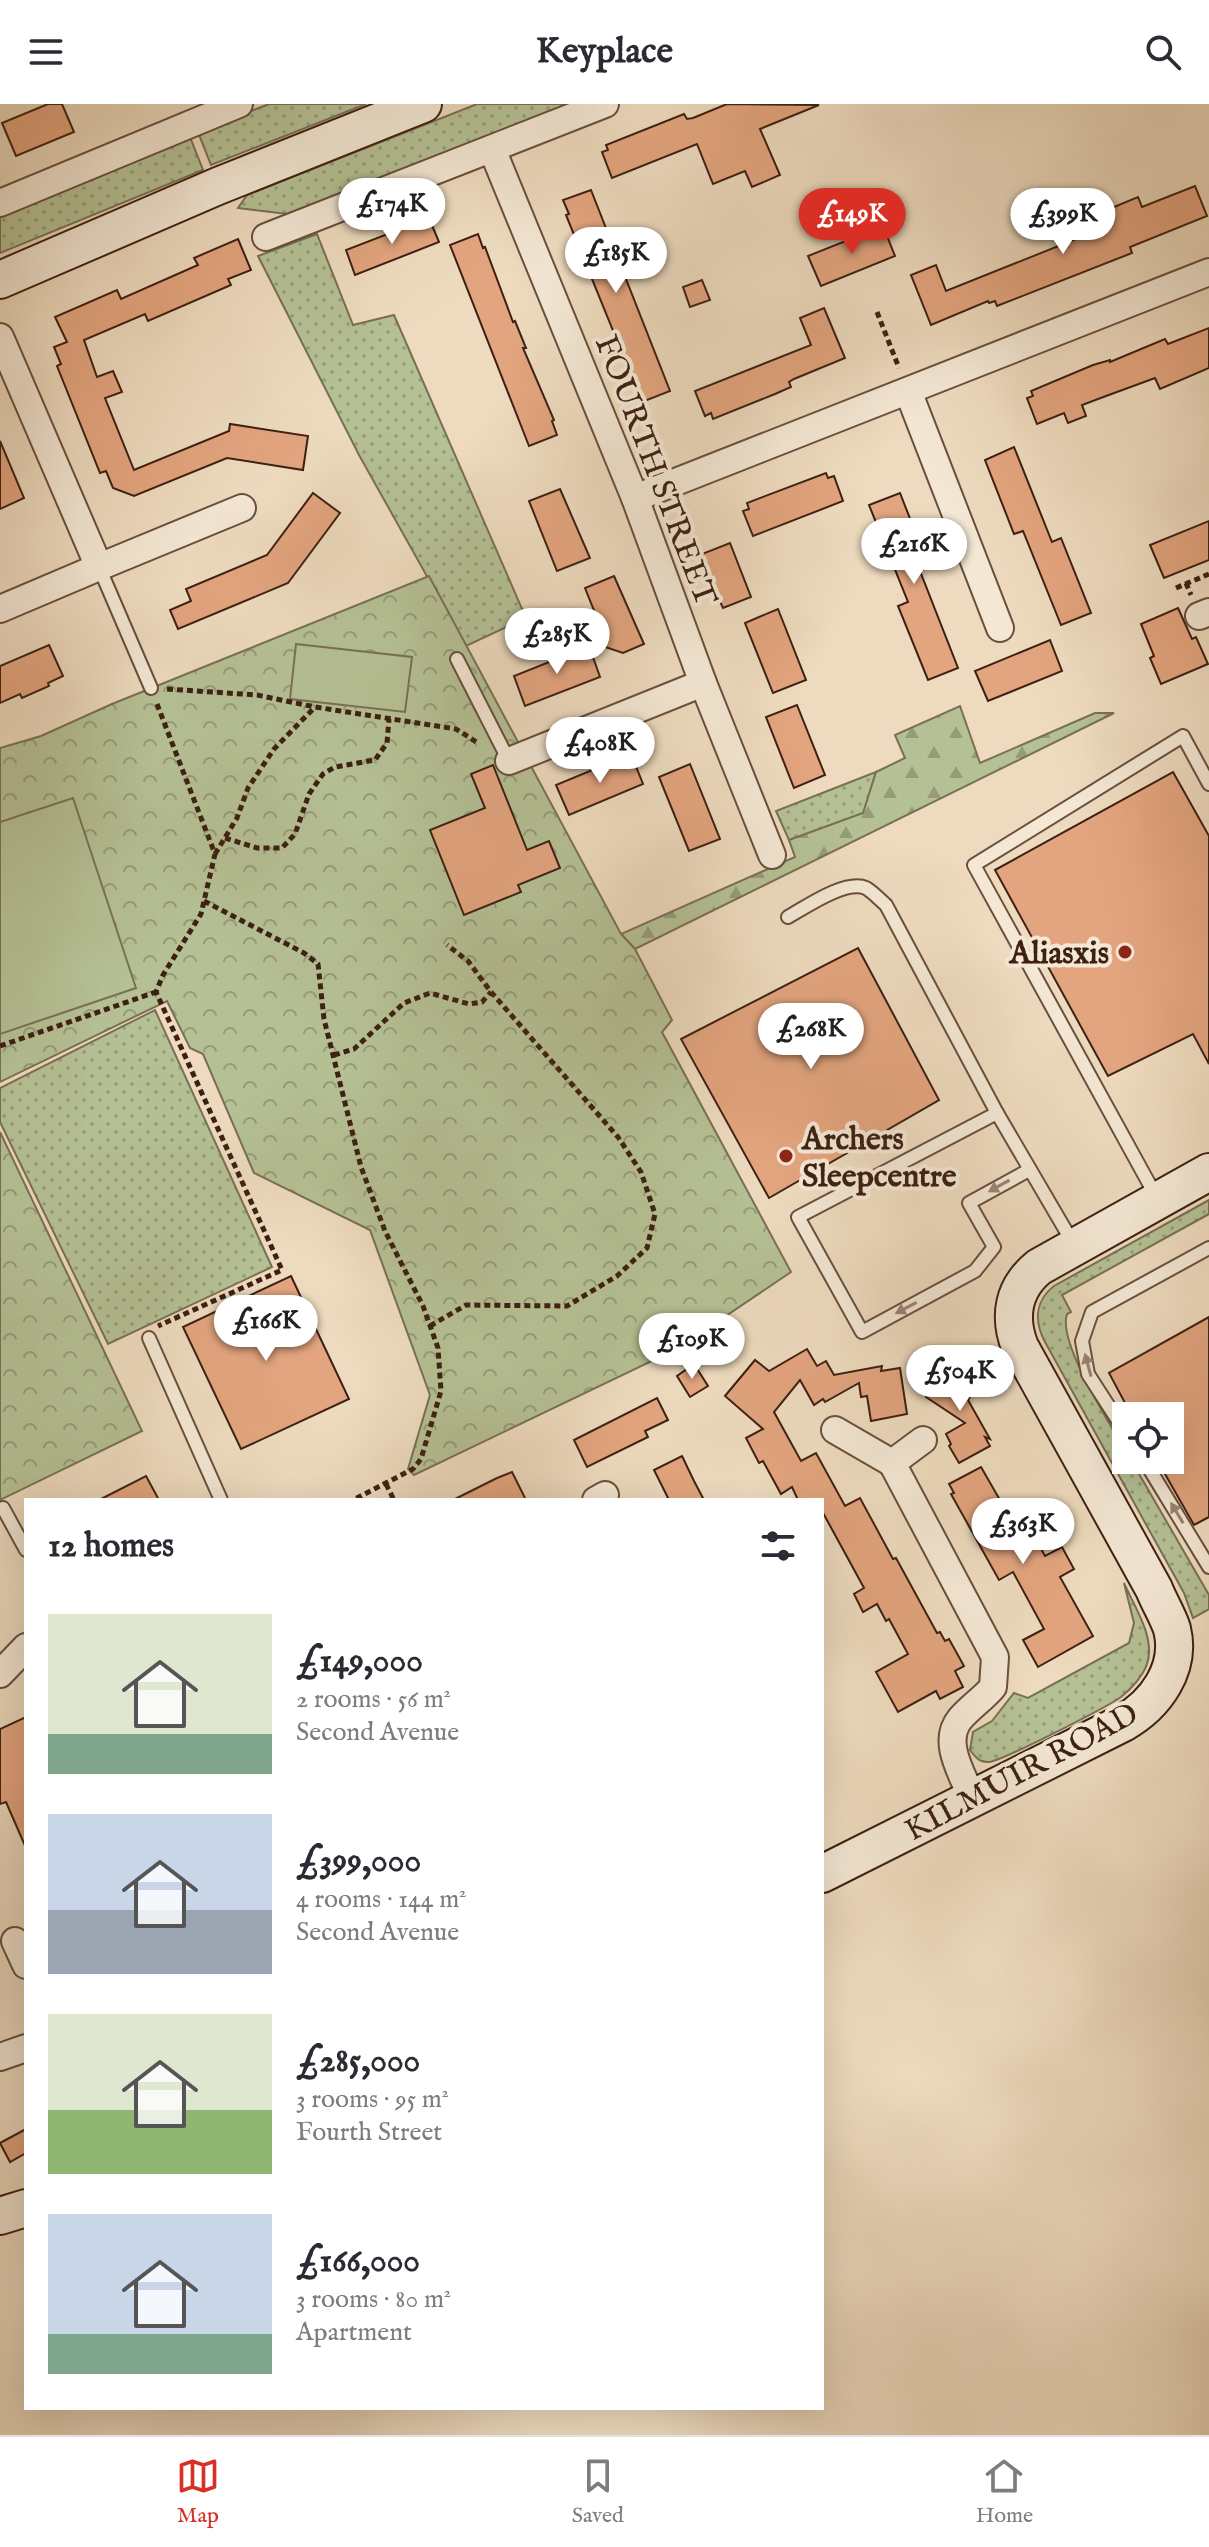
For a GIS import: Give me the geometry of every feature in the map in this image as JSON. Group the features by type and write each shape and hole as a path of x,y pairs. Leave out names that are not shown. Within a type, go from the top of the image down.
{"street":[{"path":"0,203 182,115 239,104"},
{"path":"0,280 218,186 423,104"},
{"path":"266,237 605,104"},
{"name":"FOURTH STREET","path":"492,149 635,498 703,683 772,855"},
{"path":"635,498 1209,272"},
{"path":"0,337 99,567"},
{"path":"908,391 1000,628"},
{"path":"0,609 242,508"},
{"path":"509,761 703,683"},
{"path":"1074,1245 1209,1172"},
{"name":"KILMUIR ROAD","path":"824,1873 1137,1715 1164,1684 1173,1649 1172,1630 1154,1589 1013,1330 1015,1301 1021,1286 1039,1267 1074,1245"},
{"path":"835,1430 892,1463 995,1657 993,1687 957,1721 952,1734 951,1745 972,1798"},
{"path":"892,1463 923,1440"},
{"path":"0,1674 24,1649"},
{"path":"0,2057 24,2049"},
{"path":"0,2216 24,2209"}],"lane":[{"path":"99,567 151,688"},
{"path":"457,659 509,761"},
{"path":"1158,1200 974,865 1183,736 1209,784"},
{"path":"788,917 845,887 867,889 886,905 997,1113 1074,1245"},
{"path":"997,1113 798,1217 862,1332 975,1271 994,1247 969,1203 1029,1170"},
{"path":"1112,1411 1088,1374 1082,1341 1092,1312 1209,1248"},
{"path":"149,1338 220,1498"},
{"path":"1153,1474 1209,1567"},
{"path":"3,1508 24,1546"}],"path":[{"path":"877,312 908,391"},
{"path":"1176,588 1209,574"},
{"path":"215,854 151,688 257,695 456,729 509,761"},
{"path":"149,1338 151,1329 282,1270 156,992 163,975 201,914 215,854 237,818 248,788 274,749 315,707"},
{"path":"225,838 257,848 282,848 295,834 309,794 323,774 335,767 375,760 387,743 389,719"},
{"path":"204,901 304,953 318,964 324,1019 361,1167 385,1231 438,1348 441,1391 421,1459 413,1469 357,1498"},
{"path":"430,1326 466,1305 567,1306 617,1276 647,1248 655,1214 641,1172 618,1137 491,992 468,961 447,945"},
{"path":"0,1046 156,992"},
{"path":"334,1055 354,1049 404,1003 430,993 469,1004 482,1002 491,992"},
{"path":"386,1484 393,1498"}],"green space":[{"path":"269,104 366,104 211,165 198,132"},
{"path":"477,104 575,104 296,215 238,208 247,195"},
{"path":"190,137 203,170 0,253 0,215"},
{"path":"317,234 353,325 394,315 526,618 466,646 359,455 258,256"},
{"path":"429,576 621,934 635,949 672,1020 662,1032 791,1272 677,1349 414,1475 408,1469 430,1395 370,1230 254,1173 203,1054 190,1048 167,1001 0,1082 0,748 41,736 112,704"},
{"path":"296,644 412,657 405,712 290,699"},
{"path":"960,706 980,763 1095,713 1114,713 635,949 621,934 795,857 789,840 863,813 876,772 905,758 895,735"},
{"path":"876,772 864,813 789,840 776,811"},
{"path":"73,798 136,988 0,1034 0,822"},
{"path":"155,1010 272,1267 108,1344 0,1122 0,1088"},
{"path":"0,1132 142,1431 0,1500"},
{"path":"1209,1200 1209,1214 1062,1295 1071,1312 1067,1314 1066,1327 1077,1363 1112,1427 1112,1463 1039,1326 1040,1305 1054,1286"},
{"path":"1118,1474 1139,1474 1209,1595 1209,1609 1193,1618 1184,1593"},
{"path":"1124,1583 1143,1622 1149,1644 1147,1664 1136,1682 1112,1703 1033,1744 989,1762 978,1759 970,1750 973,1732 992,1721 1014,1693 1028,1698 1129,1643 1134,1623"}],"building":[{"path":"48,104 62,104 74,132 16,156 2,123"},
{"path":"727,104 819,105 760,129 780,175 752,187 745,171 713,184 697,144 612,178 602,152 608,150 606,145 684,114 687,119 693,118"},
{"path":"1195,186 1207,216 1130,247 1132,253 997,306 995,301 988,301 931,325 911,275 936,265 946,291 1086,235 1080,221 1138,197 1142,207"},
{"path":"591,190 670,391 642,402 566,215 569,214 563,200"},
{"path":"429,218 439,242 355,275 346,250"},
{"path":"883,226 895,256 821,286 808,256"},
{"path":"478,234 554,420 557,435 529,446 450,245"},
{"path":"238,239 251,270 228,279 231,285 148,321 145,314 84,340 97,377 113,371 122,392 105,398 134,470 229,431 230,424 308,436 303,470 227,458 134,496 113,488 106,471 100,473 57,366 61,364 54,347 67,342 55,317 117,290 121,299 198,265 194,258"},
{"path":"702,280 710,300 690,307 683,287"},
{"path":"824,308 845,358 794,379 789,382 791,387 775,394 713,419 711,413 705,416 695,391 811,345 800,318"},
{"path":"1209,328 1209,368 1160,389 1155,378 1082,405 1086,416 1068,423 1064,413 1037,424 1027,398 1033,396 1031,391 1165,339 1168,344"},
{"path":"0,441 24,498 0,509"},
{"path":"1014,447 1052,542 1061,538 1091,613 1061,625 1023,531 1014,534 985,460"},
{"path":"826,473 828,478 834,476 843,501 753,536 743,511 749,509 747,503"},
{"path":"560,489 590,558 557,571 529,501"},
{"path":"313,493 340,513 288,583 178,629 170,610 191,601 186,589 267,555"},
{"path":"900,493 929,567 920,571 958,668 928,680 898,606 908,602 869,505"},
{"path":"1209,521 1209,560 1164,578 1150,545"},
{"path":"730,543 751,597 723,608 702,554"},
{"path":"614,576 644,644 623,653 596,644 588,622 597,618 585,588"},
{"path":"1178,608 1208,664 1161,684 1141,624"},
{"path":"778,609 806,680 773,693 745,623"},
{"path":"1050,640 1062,671 988,701 975,671"},
{"path":"49,645 63,676 22,698 20,694 0,703 0,666"},
{"path":"589,646 600,677 525,706 514,676"},
{"path":"797,705 825,775 794,788 766,717"},
{"path":"631,754 643,784 569,815 556,785"},
{"path":"690,764 720,839 689,851 659,777"},
{"path":"493,765 527,850 549,841 560,868 518,885 521,892 464,915 430,830 485,808 471,774"},
{"name":"Aliasxis","path":"1173,772 1209,836 1209,1064 1193,1034 1108,1076 995,870"},
{"path":"858,948 939,1100 769,1198 681,1039"},
{"path":"291,1276 349,1399 241,1449 183,1327"},
{"path":"1209,1317 1209,1517 1194,1525 1165,1474 1184,1474 1184,1402 1125,1402 1109,1373"},
{"path":"807,1349 817,1366 826,1361 834,1375 882,1366 881,1371 900,1368 907,1414 871,1421 867,1396 861,1397 859,1383 814,1405 800,1380 774,1412 801,1461 816,1453 845,1506 860,1498 937,1633 940,1632 945,1641 949,1639 964,1666 955,1671 963,1687 940,1699 936,1691 898,1712 876,1672 908,1654 877,1604 863,1612 854,1594 864,1588 824,1515 824,1498 797,1498 792,1487 781,1494 746,1438 763,1429 725,1396 755,1360 769,1371"},
{"path":"694,1364 708,1386 690,1397 677,1376"},
{"path":"947,1364 978,1384 968,1400 990,1439 985,1437 990,1446 959,1463 946,1434 965,1423 926,1397"},
{"path":"657,1398 668,1420 645,1431 648,1437 587,1467 574,1440"},
{"path":"682,1456 703,1498 668,1498 654,1470"},
{"path":"981,1467 1012,1521 1023,1515 1045,1556 1062,1547 1074,1569 1060,1577 1093,1636 1038,1667 1023,1640 1044,1629 1013,1572 999,1580 951,1494 954,1493 949,1484"},
{"path":"512,1472 525,1498 457,1498"},
{"path":"146,1476 158,1498 103,1498"},
{"path":"24,1718 24,1843 6,1802 0,1804 0,1729"},
{"path":"24,2130 24,2154 10,2162 0,2143"}],"place":[{"name":"Aliasxis","path":"1125,952"},
{"name":"Archers Sleepcentre","path":"786,1156"}]}
